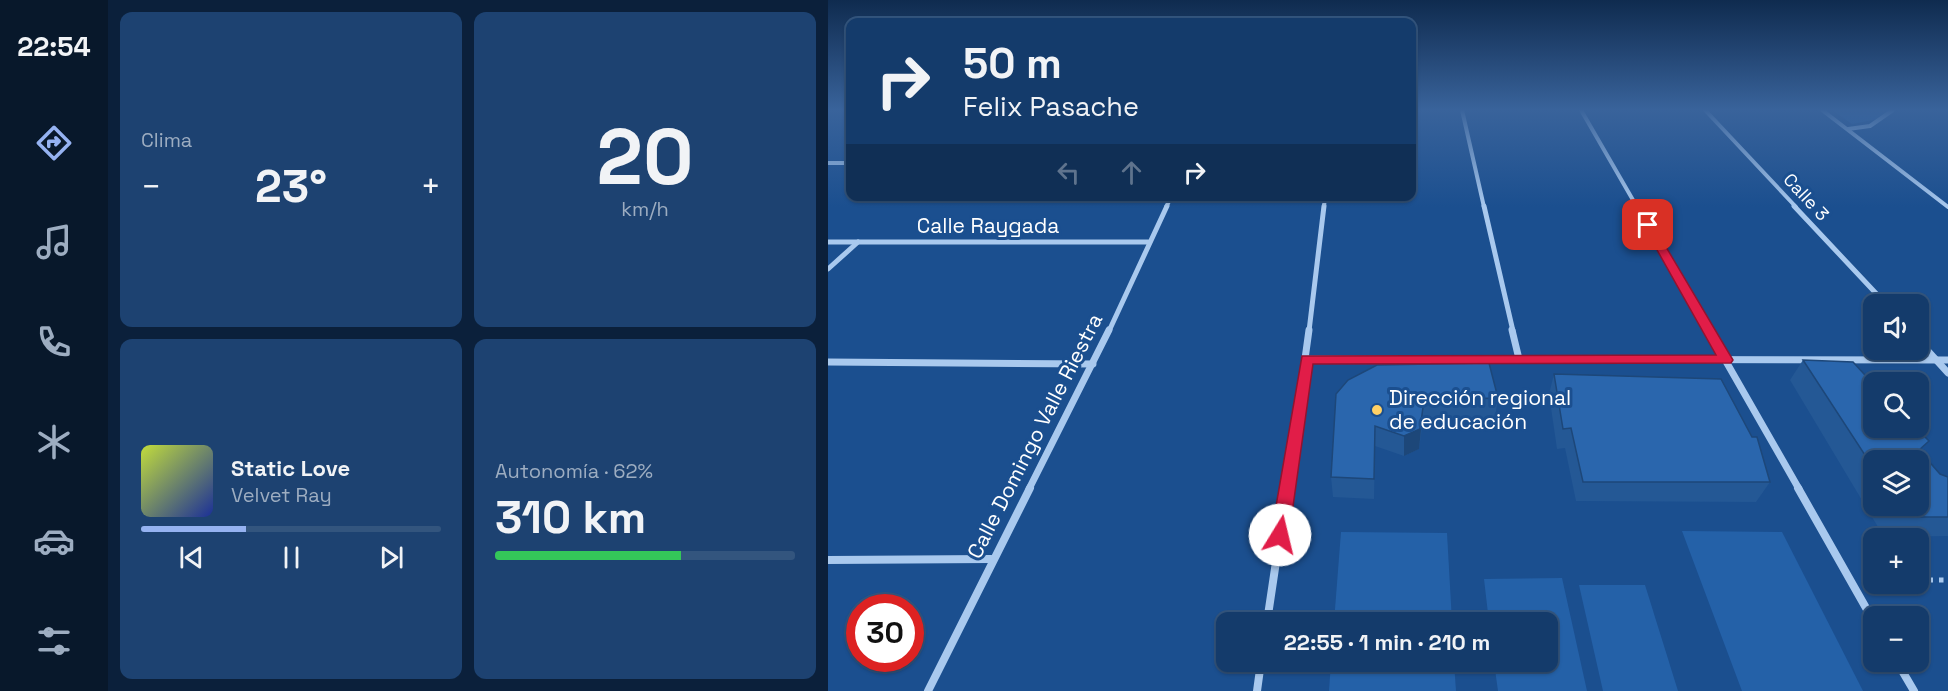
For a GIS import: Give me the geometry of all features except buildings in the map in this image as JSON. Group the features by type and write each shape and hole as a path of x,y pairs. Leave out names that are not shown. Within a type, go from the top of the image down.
{"street":[{"path":"1469,142 1519,359"},
{"path":"1600,142 1865,606"},
{"name":"Calle 3","path":"1735,142 1877,294"},
{"path":"1865,142 1948,206"},
{"path":"828,163 846,163"},
{"name":"Calle Domingo Valle Riestra","path":"928,691 991,559 1093,364 1148,242 1169,201"},
{"path":"1268,612 1306,359 1324,201"},
{"name":"Calle Raygada","path":"828,242 1148,242"},
{"path":"828,269 858,242"},
{"path":"1929,352 1948,374"},
{"path":"1306,359 1948,360"},
{"path":"828,362 1093,364"},
{"path":"828,560 991,559"},
{"path":"1257,691 1260,672"},
{"path":"1903,672 1914,691"}],"path":[{"path":"1929,580 1948,580"}],"shaded area":[{"path":"1682,531 1782,532 1863,691 1742,691"},
{"path":"1341,532 1447,533 1451,612 1335,612"},
{"path":"1562,578 1587,691 1498,691 1495,672 1558,672 1558,612 1488,612 1484,579"},
{"path":"1579,585 1645,585 1678,691 1603,691"},
{"path":"1330,672 1455,672 1456,691 1329,691"}],"place":[{"name":"Dirección regional de educación","path":"1377,410"}],"route":[{"path":"1280,535 1306,359 1726,360 1648,225"}]}
